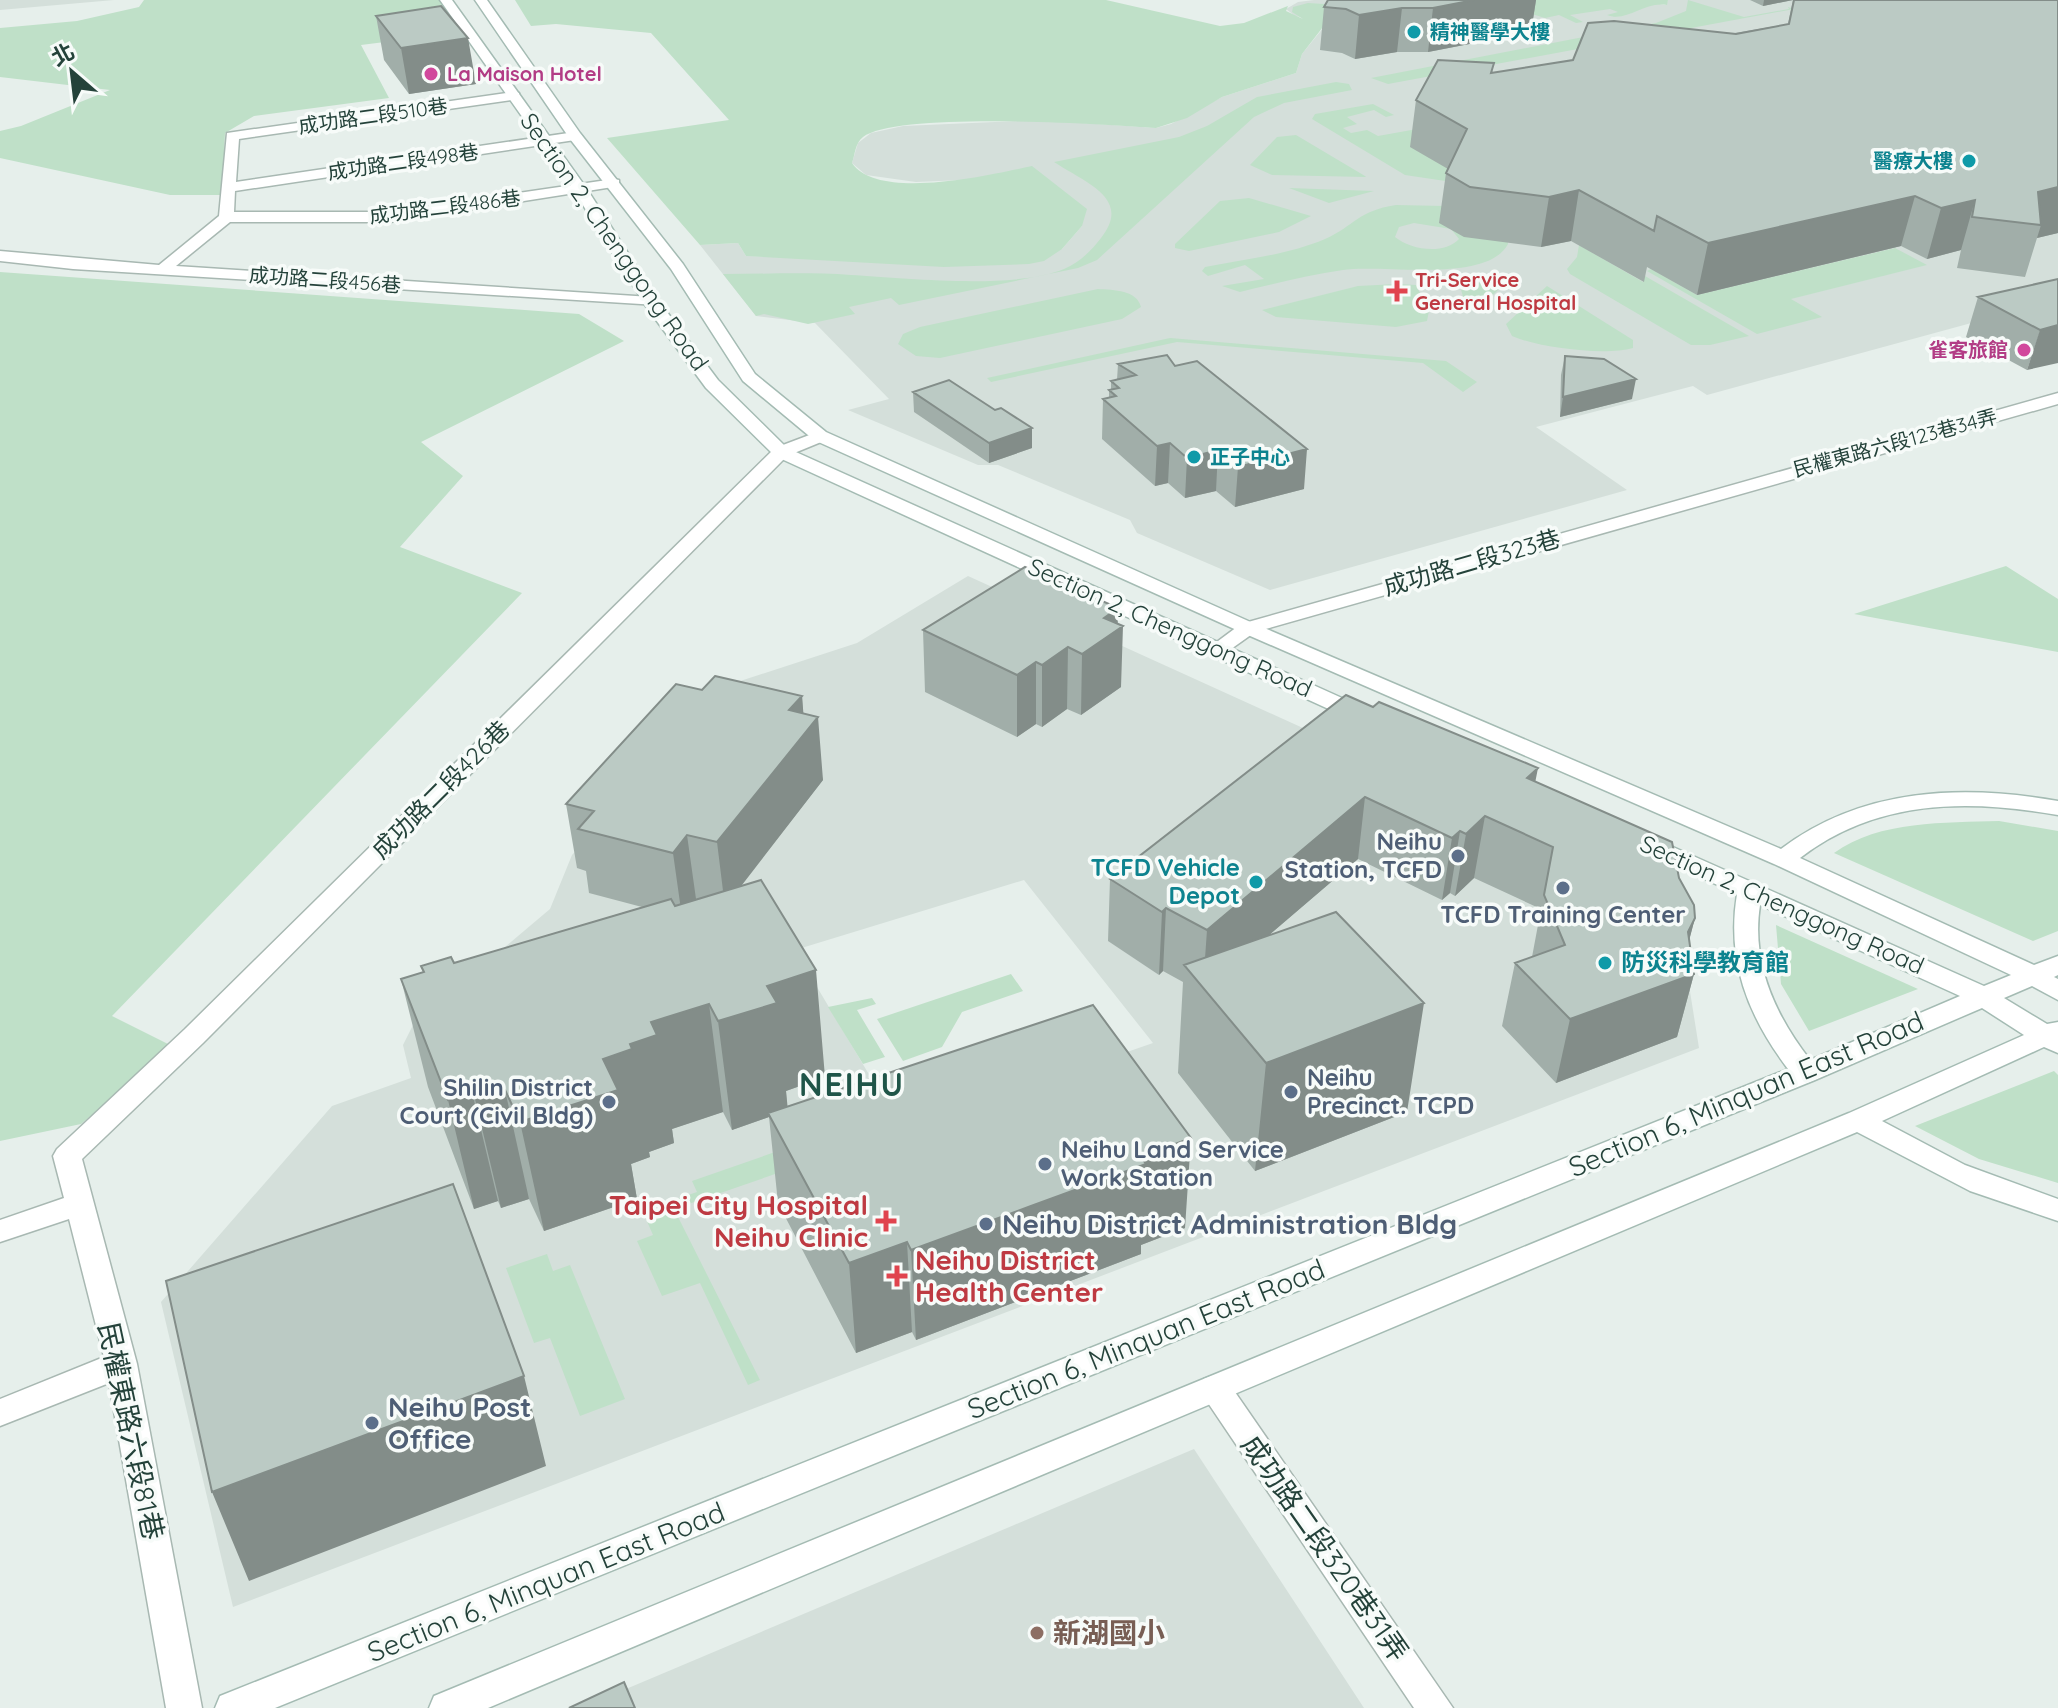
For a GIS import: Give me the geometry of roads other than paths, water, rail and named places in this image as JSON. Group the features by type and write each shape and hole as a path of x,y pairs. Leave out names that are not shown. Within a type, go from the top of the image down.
{"main road":[{"name":"Section 2, Chenggong Road","path":"481,0 575,136 677,267 749,377 820,436 1248,628 1783,859 2033,975 2058,991"},
{"name":"Section 2, Chenggong Road","path":"448,4 580,189 651,302 712,384 781,452 1380,723"},
{"name":"成功路二段510巷","path":"230,187 232,136 514,96"},
{"name":"成功路二段498巷","path":"230,187 575,136"},
{"name":"成功路二段486巷","path":"226,217 390,217 614,183"},
{"path":"162,270 226,217 230,187"},
{"name":"成功路二段456巷","path":"0,256 162,270 651,302"},
{"name":"民權東路六段123巷34弄","path":"1732,488 2058,398"},
{"name":"成功路二段426巷","path":"67,1156 194,1036 781,452 820,436"},
{"name":"成功路二段323巷","path":"1217,650 1248,628 1732,488"},
{"path":"1783,859 1828,825 1892,805 1968,799 2058,808"},
{"name":"Section 2, Chenggong Road","path":"1622,833 1982,996 2054,1037"},
{"path":"1750,891 1743,931 1749,976 1769,1024 1805,1073"},
{"name":"Section 6, Minquan East Road","path":"233,1708 1805,1073 2058,965"},
{"path":"447,1708 2054,1037"},
{"path":"1859,1120 1910,1152 1966,1179 2058,1210"},
{"name":"民權東路六段81巷","path":"67,1156 77,1205 121,1364 184,1708"},
{"path":"0,1231 77,1205"},
{"path":"0,1413 121,1364"},
{"name":"成功路二段320巷31弄","path":"1215,1388 1435,1708"}],"place":[{"name":"精神醫學大樓","path":"1414,32"},
{"name":"La Maison Hotel","path":"431,74"},
{"name":"醫療大樓","path":"1969,161"},
{"name":"Tri-Service General Hospital","path":"1397,291"},
{"name":"雀客旅館","path":"2024,350"},
{"name":"正子中心","path":"1194,457"},
{"name":"Neihu Station, TCFD","path":"1458,856"},
{"name":"TCFD Vehicle Depot","path":"1256,882"},
{"name":"TCFD Training Center","path":"1563,888"},
{"name":"防災科學教育館","path":"1605,963"},
{"name":"Neihu Precinct. TCPD","path":"1291,1092"},
{"name":"Shilin District Court (Civil Bldg)","path":"609,1102"},
{"name":"Neihu Land Service Work Station","path":"1045,1164"},
{"name":"Taipei City Hospital Neihu Clinic","path":"886,1221"},
{"name":"Neihu District Administration Bldg","path":"986,1224"},
{"name":"Neihu District Health Center","path":"897,1276"},
{"name":"Neihu Post Office","path":"372,1423"},
{"name":"新湖國小","path":"1037,1633"}],"district":[{"name":"NEIHU","path":"852,1085"}]}
